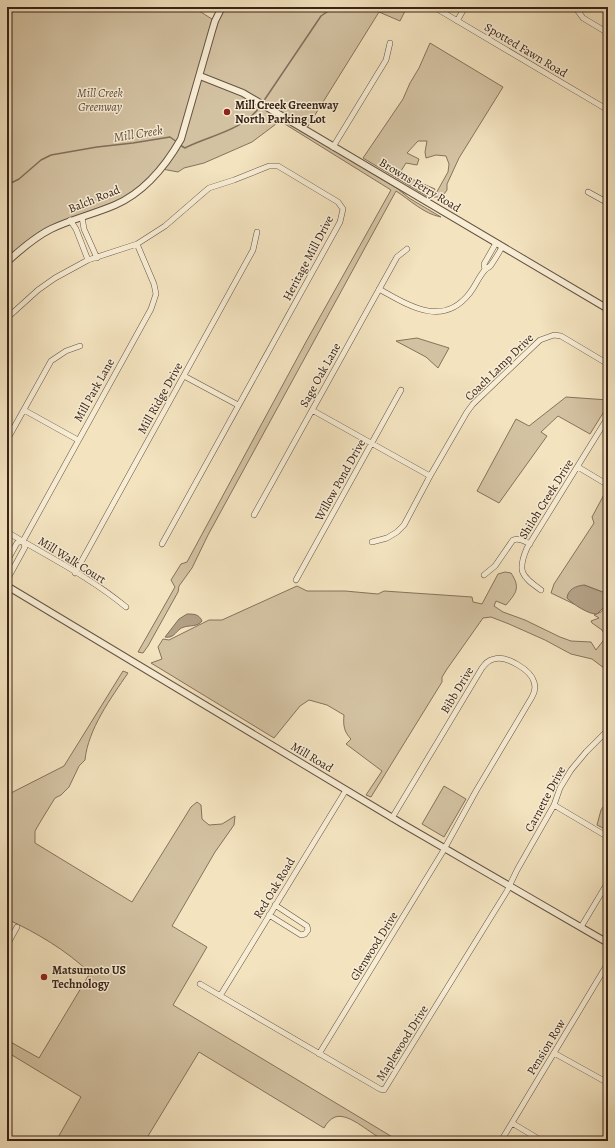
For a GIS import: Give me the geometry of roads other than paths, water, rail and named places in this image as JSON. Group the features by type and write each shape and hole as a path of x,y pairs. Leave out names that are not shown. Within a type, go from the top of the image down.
{"street":[{"name":"Balch Road","path":"7,262 49,230 70,220 116,205 148,184 162,169 172,156 181,139 215,21 222,7"},
{"name":"Spotted Fawn Road","path":"434,7 608,110"},
{"path":"457,21 465,7"},
{"path":"575,8 583,18 608,33"},
{"path":"333,147 386,60 390,43"},
{"name":"Browns Ferry Road","path":"204,58 204,68 208,76 219,83"},
{"name":"Browns Ferry Road","path":"200,76 243,93 608,309"},
{"name":"Browns Ferry Road","path":"195,90 204,82 219,83"},
{"name":"Heritage Mill Drive","path":"7,318 38,290 55,278 88,260 136,244 165,226 209,188 269,166 278,166 286,170 338,202 343,209 340,222 162,544"},
{"path":"588,192 608,203"},
{"path":"82,217 84,229 97,258"},
{"path":"70,220 76,229 88,260"},
{"name":"Mill Ridge Drive","path":"75,573 253,250 257,232"},
{"path":"485,270 484,264 496,243"},
{"name":"Mill Park Lane","path":"7,580 24,547 23,541 152,309 156,294 154,284 136,244"},
{"path":"379,289 418,310 430,312 443,311 453,307 466,298 485,270 490,267 502,247"},
{"name":"Sage Oak Lane","path":"254,515 397,257 407,249"},
{"name":"Coach Lamp Drive","path":"372,542 387,538 397,532 404,525 467,412 473,404 540,340 554,336 561,336 608,364"},
{"path":"7,440 51,360 66,351 80,346"},
{"path":"184,376 238,405"},
{"name":"Willow Pond Drive","path":"296,580 401,390"},
{"path":"24,410 78,440"},
{"path":"312,410 430,476"},
{"name":"Shiloh Creek Drive","path":"541,590 525,577 521,564 530,544 608,417"},
{"path":"578,467 608,485"},
{"name":"Mill Walk Court","path":"7,532 115,598 126,607"},
{"path":"484,575 495,566 513,540 522,539 530,544"},
{"name":"Mill Park Lane","path":"7,561 17,543 23,541"},
{"name":"Mill Road","path":"7,586 392,818 608,944"},
{"name":"Bibb Drive","path":"392,818 486,662 493,659 504,659 528,671 534,681 535,690 532,697 476,791 445,848"},
{"name":"Carnette Drive","path":"510,886 517,870 554,805 560,788 571,770 586,752 608,730"},
{"name":"Red Oak Road","path":"220,996 346,790"},
{"path":"554,805 608,837"},
{"name":"Glenwood Drive","path":"320,1054 445,848"},
{"path":"581,927 608,882"},
{"name":"Maplewood Drive","path":"200,984 384,1090 432,1016 510,886"},
{"path":"269,915 301,935 305,934 308,930 307,926 275,906"},
{"path":"7,945 18,927"},
{"name":"Pension Row","path":"500,1141 608,963"},
{"path":"554,1053 608,1083"},
{"path":"512,1123 542,1141"}],"waterway":[{"name":"Mill Creek","path":"263,102 321,16 334,7"},
{"name":"Mill Creek","path":"180,145 185,148 236,127 254,114 261,105"},
{"name":"Mill Creek","path":"7,185 19,179 41,160 51,155 170,137 177,142"}],"place":[{"name":"Mill Creek Greenway North Parking Lot","path":"227,112"},
{"name":"Matsumoto US Technology","path":"44,977"}],"park label":[{"name":"Mill Creek Greenway","path":"100,100"}]}
